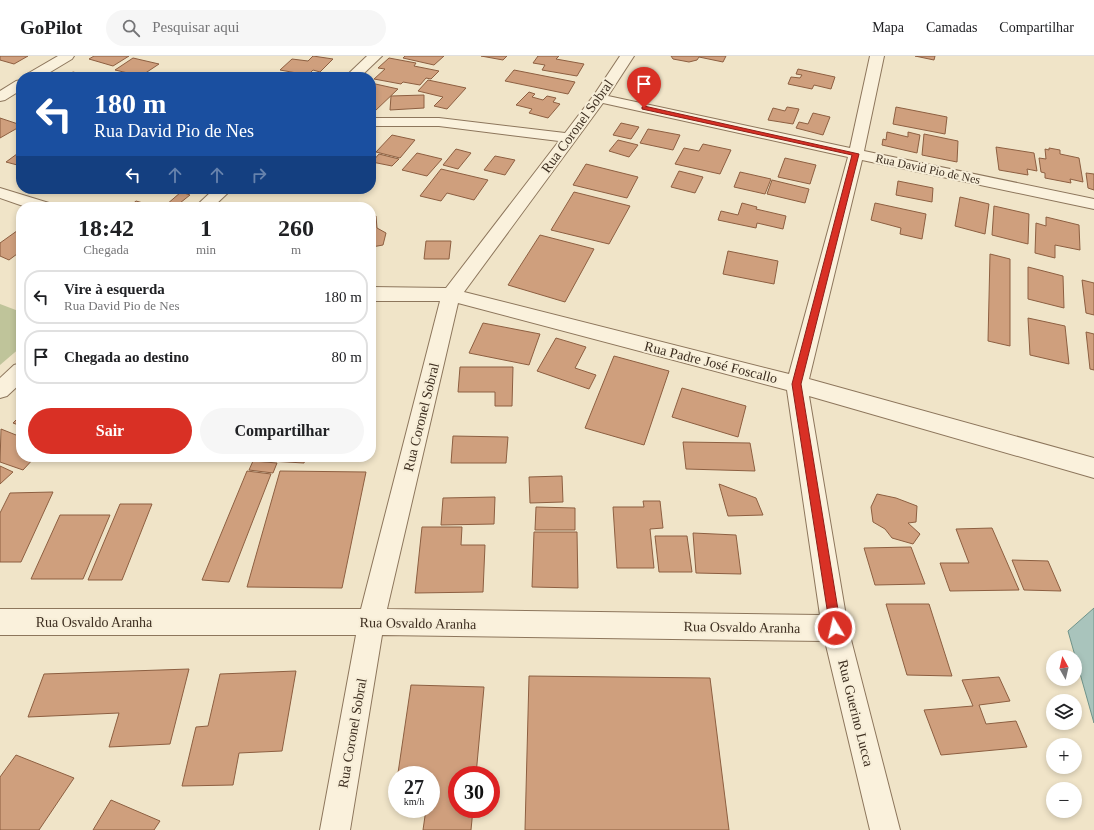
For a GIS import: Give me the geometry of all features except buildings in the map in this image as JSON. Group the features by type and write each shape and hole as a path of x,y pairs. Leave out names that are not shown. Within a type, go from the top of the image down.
{"street":[{"path":"40,72 67,56"},
{"path":"357,72 375,56"},
{"name":"Rua Coronel Sobral","path":"335,830 371,622 451,295 599,98 627,56"},
{"name":"Rua Guerino Lucca","path":"878,56 856,154 797,384 835,628 885,830"},
{"path":"0,97 16,87"},
{"name":"Rua David Pio de Nes","path":"599,98 1094,204"},
{"path":"376,122 439,122 569,138"},
{"path":"0,193 28,202"},
{"path":"209,202 218,194"},
{"name":"Rua Padre José Foscallo","path":"376,294 451,295 797,384 1094,468"},
{"path":"0,390 16,376"},
{"name":"Rua Osvaldo Aranha","path":"0,622 371,622 835,628"}],"green space":[{"path":"0,304 16,310 16,351 0,365"}],"water":[{"path":"1094,608 1094,723 1082,681 1082,650 1073,650 1068,631"}],"route":[{"path":"644,108 856,154 797,384 835,628"}]}
